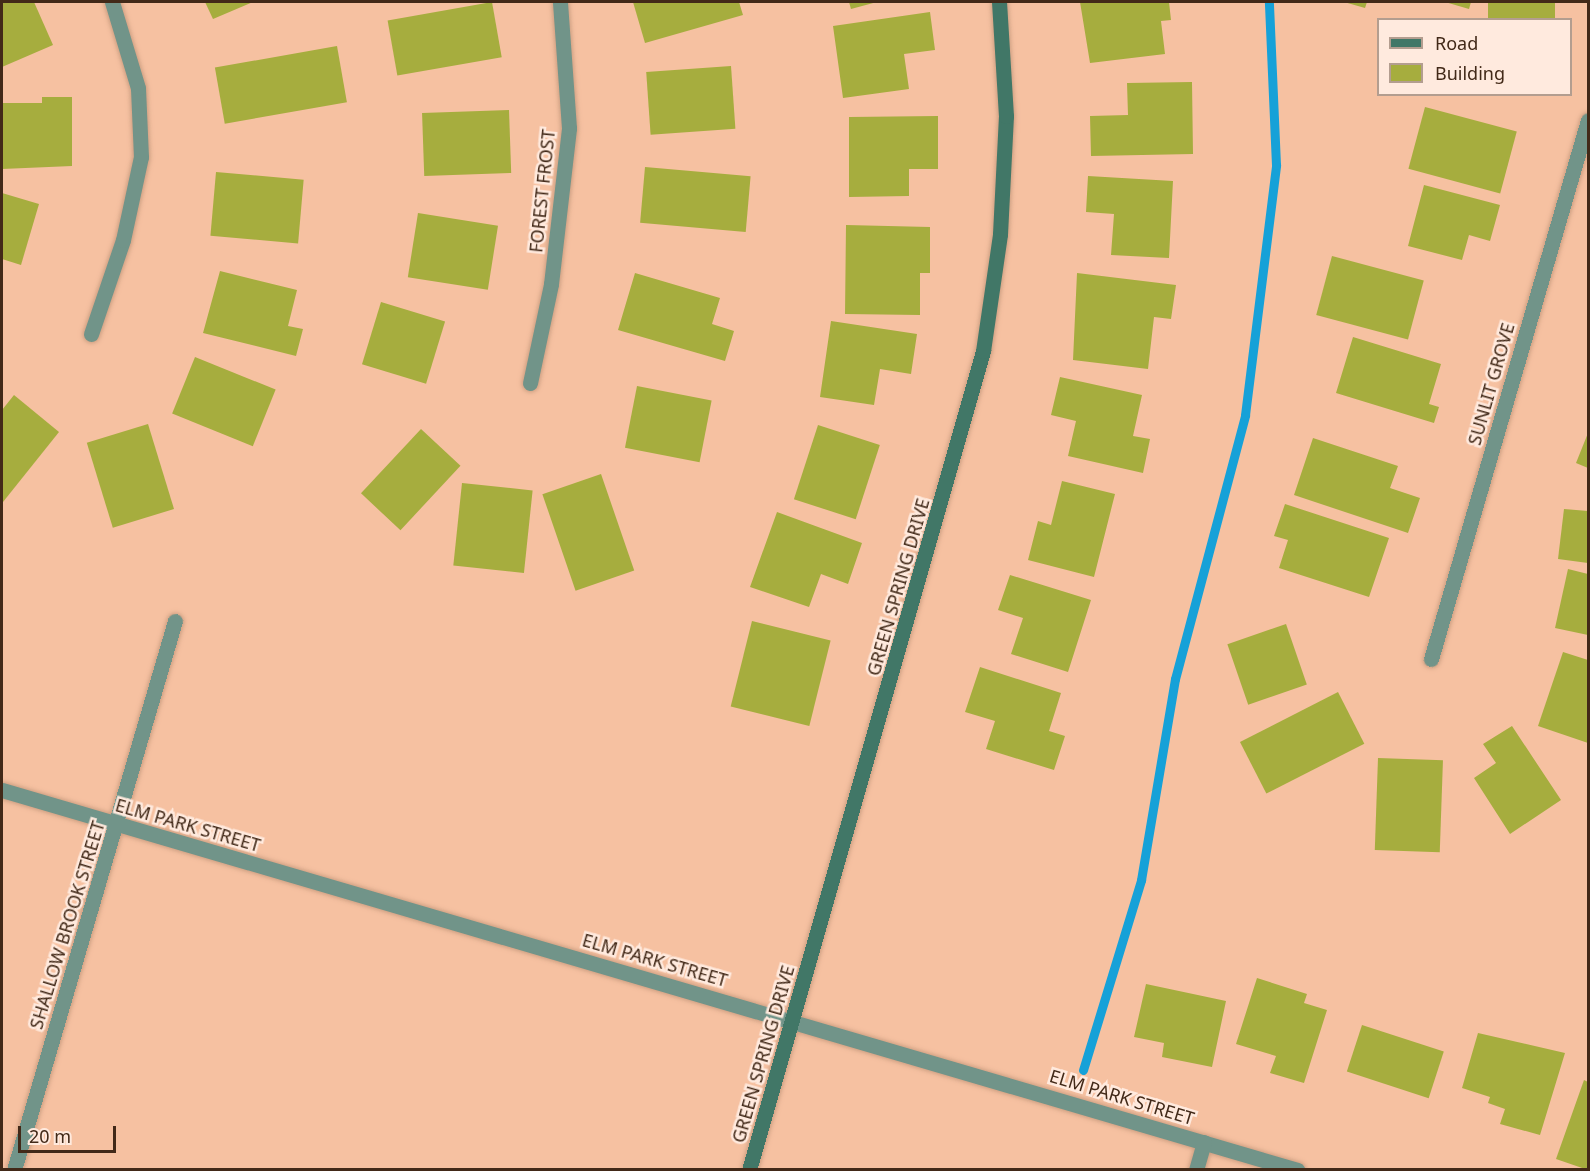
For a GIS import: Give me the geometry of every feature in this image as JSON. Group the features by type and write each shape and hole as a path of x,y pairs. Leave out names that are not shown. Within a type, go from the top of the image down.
{"street":[{"path":"91,334 123,240 141,157 138,88 112,2"},
{"name":"FOREST FROST","path":"530,383 551,284 569,128 560,2"},
{"name":"GREEN SPRING DRIVE","path":"749,1170 794,1020 983,351 1000,234 1005,128 999,2"},
{"name":"SUNLIT GROVE","path":"1431,659 1588,120"},
{"name":"SHALLOW BROOK STREET","path":"14,1170 175,621"},
{"name":"ELM PARK STREET","path":"2,790 794,1020 1298,1170"},
{"path":"1196,1170 1204,1142"}],"building":[{"path":"2,2 34,2 53,45 2,67"},
{"path":"205,2 253,2 213,19"},
{"path":"492,2 502,57 397,76 388,20"},
{"path":"633,2 739,2 743,15 645,43"},
{"path":"849,2 877,2 851,9"},
{"path":"1080,2 1169,2 1171,20 1161,21 1165,54 1090,63"},
{"path":"1344,2 1367,2 1365,8"},
{"path":"1445,2 1471,2 1469,9"},
{"path":"1488,2 1555,2 1555,18 1488,18"},
{"path":"930,12 935,50 904,54 909,89 843,98 833,26"},
{"path":"337,46 347,102 225,124 215,68"},
{"path":"731,66 735,129 651,135 646,72"},
{"path":"1192,82 1193,154 1091,156 1090,116 1128,115 1127,83"},
{"path":"42,97 72,97 72,166 2,169 2,103 42,103"},
{"path":"1425,107 1517,132 1500,193 1408,169"},
{"path":"509,110 511,173 424,176 422,113"},
{"path":"938,116 938,169 909,169 909,196 849,197 849,117"},
{"path":"645,167 751,176 746,232 640,223"},
{"path":"216,172 304,180 298,243 210,236"},
{"path":"1088,176 1173,181 1169,258 1111,255 1114,214 1086,212"},
{"path":"1424,185 1500,205 1490,241 1469,235 1462,260 1408,246"},
{"path":"2,193 39,204 21,265 2,259"},
{"path":"418,213 498,226 488,290 408,277"},
{"path":"846,225 930,227 930,273 920,273 920,315 845,314"},
{"path":"1332,256 1424,281 1408,340 1316,315"},
{"path":"220,271 297,290 288,326 303,329 296,356 203,333"},
{"path":"635,273 720,298 712,324 734,331 725,361 618,330"},
{"path":"1077,273 1176,285 1171,319 1154,317 1148,369 1073,360"},
{"path":"381,302 445,322 426,384 362,364"},
{"path":"831,321 917,334 911,374 880,369 874,405 820,397"},
{"path":"1353,337 1441,364 1429,404 1439,407 1434,423 1336,393"},
{"path":"195,357 276,390 253,446 172,414"},
{"path":"1060,377 1142,395 1133,436 1150,439 1143,473 1068,456 1076,421 1051,415"},
{"path":"637,386 712,401 700,462 625,448"},
{"path":"14,395 59,432 3,502 2,410"},
{"path":"148,424 174,509 113,528 87,443"},
{"path":"818,425 880,445 856,519 794,499"},
{"path":"421,429 460,466 400,530 361,493"},
{"path":"1588,433 1588,468 1576,463"},
{"path":"1313,438 1398,466 1390,488 1420,498 1408,533 1294,495"},
{"path":"601,474 634,570 576,591 542,494"},
{"path":"1062,481 1115,494 1094,577 1028,560 1038,521 1051,525"},
{"path":"462,483 533,490 524,573 453,566"},
{"path":"1285,504 1389,538 1369,597 1279,568 1288,540 1274,536"},
{"path":"1564,509 1588,511 1588,563 1558,559"},
{"path":"777,512 862,543 848,584 821,574 809,607 750,587"},
{"path":"1568,569 1588,574 1588,635 1555,628"},
{"path":"1010,575 1091,600 1068,672 1011,654 1023,618 998,610"},
{"path":"752,621 831,641 809,726 731,706"},
{"path":"1286,624 1307,685 1248,705 1227,644"},
{"path":"1563,652 1588,660 1588,743 1538,726"},
{"path":"980,667 1061,693 1049,731 1065,736 1054,770 986,749 995,721 965,712"},
{"path":"1338,692 1364,744 1266,794 1240,742"},
{"path":"1512,726 1561,800 1510,834 1474,778 1496,763 1483,744"},
{"path":"1378,758 1443,760 1440,852 1375,850"},
{"path":"1257,978 1307,994 1304,1003 1327,1010 1304,1083 1270,1073 1276,1056 1236,1044"},
{"path":"1146,984 1226,1001 1212,1067 1162,1057 1164,1043 1134,1037"},
{"path":"1362,1025 1444,1052 1429,1098 1347,1072"},
{"path":"1478,1033 1565,1053 1540,1135 1500,1124 1505,1109 1488,1103 1490,1097 1462,1088"},
{"path":"1584,1080 1588,1082 1588,1170 1556,1159"}],"waterway":[{"path":"1083,1070 1141,880 1175,679 1245,415 1276,165 1269,2"}]}
